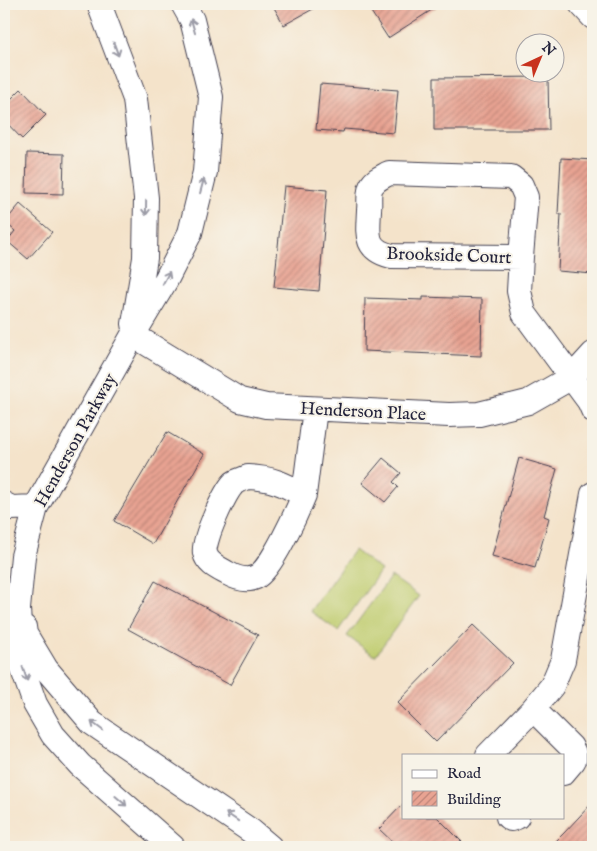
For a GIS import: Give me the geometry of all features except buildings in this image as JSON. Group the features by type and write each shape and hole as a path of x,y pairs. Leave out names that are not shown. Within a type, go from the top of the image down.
{"street":[{"name":"Henderson Parkway","path":"100,4 134,99 146,198 145,258 133,335"},
{"name":"Henderson Parkway","path":"173,847 80,764 53,735 35,704 22,667 18,609 23,556 36,507 166,280 190,233 205,172 211,97 192,20 183,4"},
{"path":"581,4 593,16"},
{"name":"Brookside Court","path":"522,257 391,256 380,253 373,248 368,236 370,188 377,179 389,173 511,177 522,185 526,197 522,257 519,291 524,313 572,377 593,410"},
{"name":"Henderson Place","path":"133,335 240,400 266,406 449,415 479,414 528,402 572,377 593,354"},
{"path":"304,495 284,484 266,478 248,477 236,482 228,490 205,540 205,552 208,560 216,567 238,579 250,580 258,577 266,568 297,512 304,495 315,409"},
{"path":"489,754 533,709 552,686 563,660 593,494"},
{"path":"4,504 11,508 36,507"},
{"path":"18,609 25,634 46,669 92,723 252,831 270,847"},
{"path":"533,709 571,747 574,753 574,760 564,771"}],"green space":[{"path":"354,550 381,570 338,631 310,611"},
{"path":"391,576 419,596 375,656 347,636"}]}
